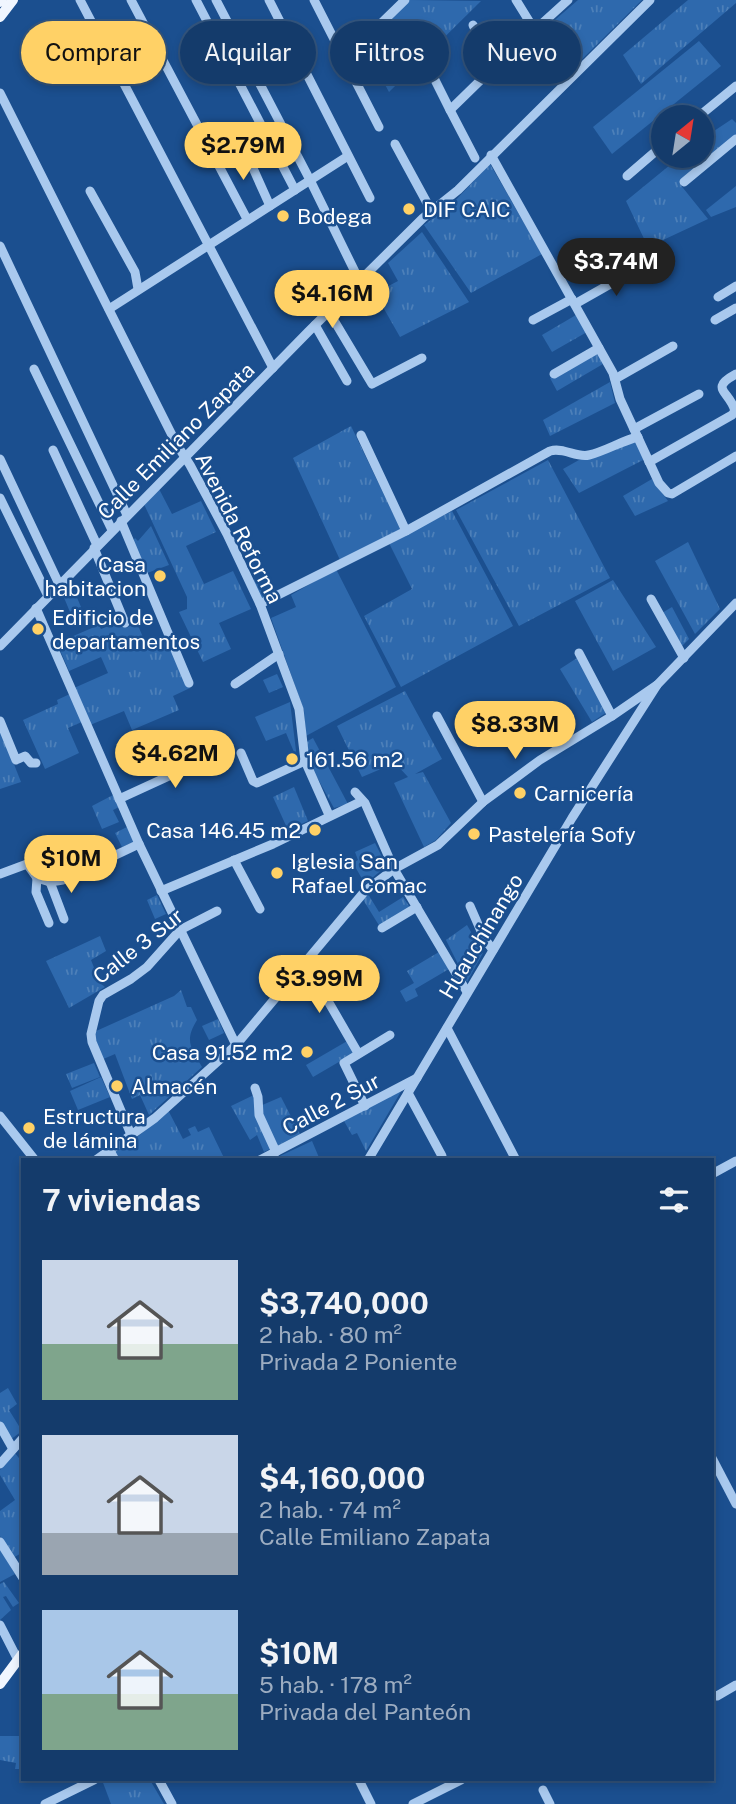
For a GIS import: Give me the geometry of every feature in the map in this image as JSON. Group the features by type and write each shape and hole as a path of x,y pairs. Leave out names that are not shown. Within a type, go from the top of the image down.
{"main road":[{"path":"0,17 13,0"},
{"path":"0,1684 20,1657"}],"street":[{"path":"80,0 273,368"},
{"path":"131,0 247,219"},
{"path":"196,0 295,190"},
{"path":"215,0 310,180 360,282"},
{"path":"269,0 370,198"},
{"path":"314,0 379,127"},
{"path":"383,21 405,0"},
{"path":"516,0 529,21"},
{"path":"543,21 568,0"},
{"name":"Calle Emiliano Zapata","path":"0,646 315,325 458,190 650,0"},
{"path":"437,84 475,158"},
{"path":"450,110 477,84"},
{"path":"713,105 736,86"},
{"name":"Avenida Reforma","path":"0,93 184,456 227,534 260,604 299,709 305,761 329,815"},
{"path":"684,182 736,139"},
{"path":"395,144 432,212"},
{"path":"243,146 270,205"},
{"path":"491,155 600,348 659,483 668,494 672,494 736,456"},
{"path":"627,176 651,155"},
{"path":"109,309 348,156"},
{"path":"90,191 135,272 138,289"},
{"path":"0,246 124,518 189,682"},
{"path":"533,320 642,266"},
{"path":"718,297 736,286"},
{"path":"715,320 736,308"},
{"path":"329,312 372,384 422,358"},
{"path":"315,325 347,381"},
{"path":"615,379 673,346"},
{"path":"554,374 600,348"},
{"path":"34,369 112,530"},
{"path":"649,462 732,415 735,411 734,405 722,391 722,385 724,380 736,374"},
{"path":"260,604 406,531 550,451 557,449 580,456 589,455 636,433 699,394"},
{"path":"361,435 406,531"},
{"path":"53,450 96,546 125,623"},
{"path":"0,459 59,584"},
{"path":"0,498 48,596"},
{"path":"651,599 684,659"},
{"name":"Huauchinango","path":"369,1158 572,818 657,685 736,603"},
{"path":"36,608 139,844 236,1045"},
{"path":"579,653 612,716"},
{"path":"235,684 279,654"},
{"path":"113,1156 236,1045 365,891 394,869 438,845 483,802 540,760 657,685"},
{"path":"437,716 483,802"},
{"path":"0,721 16,760 24,756 31,763 36,763"},
{"path":"119,799 219,753"},
{"path":"241,753 257,783 305,761"},
{"path":"355,792 394,869 467,992"},
{"path":"329,815 362,802"},
{"name":"Calle 3 Sur","path":"161,891 273,844 329,815"},
{"path":"0,874 27,864 37,878 50,882 63,880 139,844"},
{"path":"234,860 260,909"},
{"path":"37,878 36,892 49,923"},
{"path":"50,882 64,919"},
{"path":"470,906 484,938 493,950"},
{"path":"382,928 417,907"},
{"name":"Calle 3 Sur","path":"131,1137 92,1042 91,1034 99,1001 103,995 147,967 180,930 217,911"},
{"path":"306,963 358,1053"},
{"path":"447,1028 515,1158"},
{"path":"365,1106 344,1063 390,1035"},
{"name":"Calle 2 Sur","path":"265,1158 417,1077"},
{"path":"255,1088 259,1115 276,1153"},
{"path":"408,1093 442,1156"},
{"path":"0,1117 33,1158"},
{"path":"714,1173 736,1161"},
{"path":"0,1426 13,1449"},
{"path":"0,1464 21,1440"},
{"path":"714,1462 736,1504"},
{"path":"0,1542 21,1575"},
{"path":"0,1625 20,1657"},
{"path":"714,1696 736,1685"},
{"path":"45,1804 91,1781"},
{"path":"160,1781 172,1804"},
{"path":"360,1781 372,1804"},
{"path":"413,1804 459,1781"},
{"path":"543,1790 550,1804"}],"green space":[{"path":"410,0 481,1 449,33 449,21 390,21"},
{"path":"578,0 642,0 581,60 581,21 554,21"},
{"path":"688,0 736,0 736,3 641,84 623,55"},
{"path":"699,41 721,66 673,105 651,105 651,123 612,154 593,127"},
{"path":"385,84 397,84 389,92"},
{"path":"732,119 736,123 736,135 714,154 714,131"},
{"path":"490,164 542,254 471,293 424,225 452,204"},
{"path":"666,168 697,168 679,183 708,219 648,247 626,201"},
{"path":"736,186 736,207 711,217 706,210"},
{"path":"422,232 469,302 400,337 375,293 398,281 388,263"},
{"path":"576,315 587,332 552,352 542,335"},
{"path":"598,352 603,364 557,391 550,378"},
{"path":"610,382 615,403 550,436 543,420"},
{"path":"351,426 401,530 340,560 293,458"},
{"path":"635,441 645,459 579,493 563,469 579,460"},
{"path":"548,460 610,578 519,626 456,510"},
{"path":"652,479 668,501 635,516 623,496"},
{"path":"158,487 172,514 201,501 216,532 186,546 204,584 233,571 251,609 219,623 231,649 203,662 179,612 187,609 187,597 143,502"},
{"path":"452,511 513,626 401,687 364,616 412,589 389,543"},
{"path":"151,526 169,565 147,573 133,541 135,538 138,541"},
{"path":"688,542 720,609 695,634 655,561"},
{"path":"336,569 396,687 306,736 304,711 271,618 296,607 291,595"},
{"path":"266,574 277,594 261,602 252,581"},
{"path":"69,579 81,607 70,612 60,588"},
{"path":"613,580 656,647 613,671 575,601"},
{"path":"672,607 689,639 681,647 662,613"},
{"path":"122,621 126,628 137,623 147,647 168,638 190,688 173,696 179,710 132,730 124,711 90,725 74,688 108,673 101,657 69,671 57,643 99,625 101,629"},
{"path":"577,658 607,712 592,722 560,669"},
{"path":"277,674 283,687 269,693 263,680"},
{"path":"405,691 442,759 415,774 423,772 451,823 436,840 424,847 394,783 408,777 395,763 362,777 337,726"},
{"path":"72,693 84,721 68,728 79,753 45,769 23,720 58,704 57,700"},
{"path":"290,702 297,759 286,733 266,741 255,717"},
{"path":"0,729 21,782 0,789"},
{"path":"313,738 348,804 334,808 308,761 306,742"},
{"path":"294,787 308,821 288,830 273,797"},
{"path":"113,795 119,807 113,810 119,822 102,829 92,806"},
{"path":"127,827 134,842 122,847 115,833"},
{"path":"375,843 385,863 384,868 365,884 353,863 358,860 355,852"},
{"path":"52,857 60,874 48,878 39,874 34,865"},
{"path":"368,894 379,912 403,897 411,909 380,927 362,898"},
{"path":"157,895 166,914 155,919 147,900"},
{"path":"467,925 483,953 467,982 446,940"},
{"path":"100,936 106,951 91,960 100,983 105,987 69,1008 46,961"},
{"path":"439,952 449,969 415,989 418,996 406,1002 400,991 414,983 407,971"},
{"path":"181,990 187,1007 191,1007 197,1020 190,1044 202,1067 149,1115 140,1095 132,1099 115,1054 101,1060 94,1032 174,996"},
{"path":"218,1019 224,1033 209,1040 202,1026"},
{"path":"349,1040 356,1052 313,1077 306,1065"},
{"path":"94,1063 100,1077 72,1088 66,1074"},
{"path":"101,1077 110,1097 78,1110 70,1091"},
{"path":"403,1088 366,1151 357,1133 352,1135 344,1121"},
{"path":"256,1094 272,1148 264,1152 257,1135 250,1140 231,1106"},
{"path":"281,1097 300,1134 275,1147 260,1106"},
{"path":"168,1110 183,1139 191,1135 188,1129 195,1126 198,1132 209,1127 224,1158 116,1158 113,1152 134,1140"},
{"path":"312,1141 319,1158 281,1158 280,1156"},
{"path":"8,1388 17,1404 9,1410 21,1432 10,1440 0,1423 0,1393"},
{"path":"14,1452 21,1461 21,1553 13,1558 0,1536 0,1511 15,1500 0,1475 0,1470"},
{"path":"0,1549 15,1574 0,1582"},
{"path":"4,1582 19,1603 13,1607 6,1596 3,1597 11,1610 0,1620 0,1584"},
{"path":"0,1736 21,1736 21,1769 15,1769 16,1763 0,1760"},
{"path":"102,1781 151,1781 164,1804 111,1804"}],"place":[{"name":"DIF CAIC","path":"409,209"},
{"name":"Bodega","path":"283,216"},
{"name":"Casa habitacion","path":"160,576"},
{"name":"Edificio de departamentos","path":"38,629"},
{"name":"161.56 m2","path":"292,759"},
{"name":"Carnicería","path":"520,793"},
{"name":"Casa 146.45 m2","path":"315,830"},
{"name":"Pastelería Sofy","path":"474,834"},
{"name":"Iglesia San Rafael Comac","path":"277,873"},
{"name":"Casa 91.52 m2","path":"307,1052"},
{"name":"Almacén","path":"117,1086"},
{"name":"Estructura de lámina","path":"29,1128"}]}
